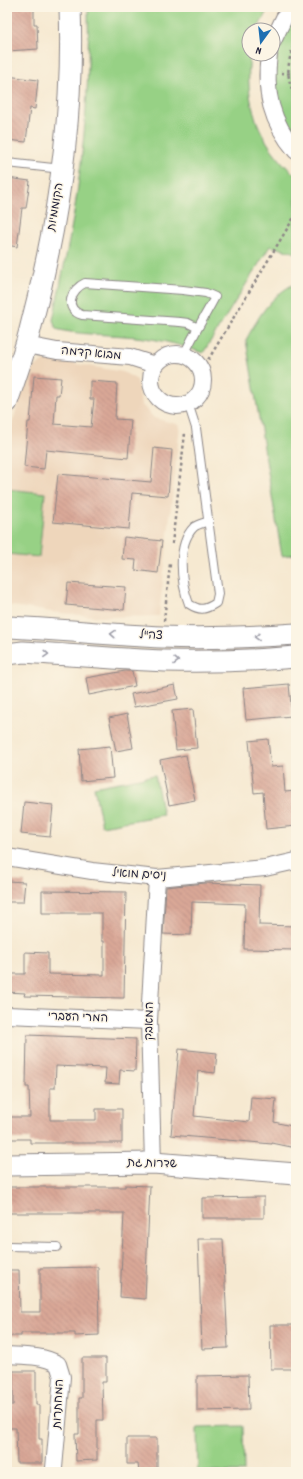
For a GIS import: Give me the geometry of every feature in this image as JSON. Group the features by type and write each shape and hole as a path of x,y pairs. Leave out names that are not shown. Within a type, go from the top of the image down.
{"street":[{"name":"הקוממיות","path":"7,402 26,345 44,274 56,212 66,135 69,82 70,7"},
{"path":"281,24 292,7"},
{"path":"268,62 268,95 271,107 279,127 286,139 296,151"},
{"name":"מבוא קדמה","path":"26,345 57,351 130,357 155,365"},
{"path":"174,354 190,357 197,362 202,370 202,387 198,395 184,405 175,406 166,403 153,391 151,383 155,365 166,356 174,354"},
{"name":"צה\"ל","path":"7,627 162,637 238,637 296,634"},
{"name":"צה\"ל","path":"7,654 23,652 164,661 296,658"},
{"name":"ניסים מואיל","path":"7,857 92,871 157,878 265,868 296,861"},
{"name":"המאבק","path":"153,1163 149,1021 157,878"},
{"name":"המרי העברי","path":"7,1015 149,1021"},
{"name":"שדרות גת","path":"7,1165 153,1163 296,1174"},
{"name":"המחתרות","path":"7,1355 37,1356 49,1359 58,1364 62,1377 53,1472"}],"lane":[{"path":"7,163 62,169"},
{"path":"184,355 215,297 206,293 85,283 77,286 71,302 71,308 76,313 82,315 180,322 188,323 198,328"},
{"path":"188,403 196,428 218,594 216,603 208,608 197,609 189,604 184,591 182,563 183,551 186,540 194,527 208,521"},
{"path":"7,1246 57,1247"}],"path":[{"path":"296,40 290,55 288,73 296,96"},
{"path":"202,370 296,214"},
{"path":"172,545 185,430"},
{"path":"162,637 170,560"}],"shaded area":[{"path":"48,359 123,372 137,380 141,404 154,418 180,425 159,616 101,617 51,612 7,605 7,440 26,378 34,367"}],"green space":[{"path":"88,7 269,7 261,22 241,22 241,62 250,62 249,89 252,106 256,121 263,136 272,150 296,176 296,253 270,246 203,353 183,346 155,340 81,333 56,329 53,320 72,226 84,136"},
{"path":"296,15 296,139 287,124 276,93 276,62 281,62 281,44"},
{"path":"296,283 296,554 282,556 246,340 266,307 272,300"},
{"path":"7,489 45,493 39,557 7,554"},
{"path":"155,775 163,815 102,826 94,787"},
{"path":"243,1426 244,1472 198,1472 197,1427"}],"building":[{"path":"7,7 34,7 34,24 37,24 38,49 7,51"},
{"path":"7,76 38,80 35,109 30,108 26,142 7,140"},
{"path":"7,178 30,181 26,208 22,208 17,247 7,245"},
{"path":"34,376 61,378 59,395 56,395 54,424 91,427 94,399 90,399 90,381 117,383 115,419 131,420 128,458 46,450 44,469 24,467"},
{"path":"154,448 172,450 168,496 132,493 129,529 53,522 58,474 151,482"},
{"path":"124,537 162,541 158,573 135,570 136,560 122,559"},
{"path":"68,583 126,587 124,610 66,605"},
{"path":"132,671 135,686 89,695 86,678"},
{"path":"289,684 292,716 246,720 243,688"},
{"path":"175,685 178,699 134,707 131,694"},
{"path":"193,709 197,748 176,750 172,711"},
{"path":"127,714 133,748 116,751 109,718"},
{"path":"268,739 271,767 283,766 285,792 296,791 296,826 266,829 263,792 254,793 249,741"},
{"path":"110,746 113,778 81,781 79,749"},
{"path":"186,755 195,800 169,805 160,760"},
{"path":"24,802 53,805 50,837 21,834"},
{"path":"7,881 25,882 23,902 7,902"},
{"path":"205,883 260,885 259,925 296,926 296,950 244,949 245,904 192,902 191,935 163,934 166,887"},
{"path":"42,891 126,892 124,998 24,996 25,993 7,992 7,974 25,974 25,952 48,953 48,974 104,975 102,913 42,913"},
{"path":"27,1035 136,1039 135,1071 120,1070 119,1084 105,1083 106,1068 56,1066 55,1088 50,1088 50,1120 96,1120 96,1109 122,1109 122,1143 30,1143 30,1139 7,1139 7,1117 30,1117 29,1087 26,1087"},
{"path":"179,1049 217,1053 215,1073 198,1071 194,1116 249,1122 251,1097 276,1099 274,1122 296,1127 296,1148 272,1143 171,1135"},
{"path":"125,1185 150,1186 145,1299 120,1297 124,1213 9,1213 9,1187 125,1187"},
{"path":"264,1197 264,1218 202,1218 202,1198"},
{"path":"198,1239 223,1239 228,1348 202,1349"},
{"path":"98,1267 99,1335 75,1336 75,1333 21,1333 21,1336 7,1336 7,1270 19,1270 20,1312 40,1312 40,1268"},
{"path":"270,1325 296,1325 296,1369 271,1369"},
{"path":"82,1358 106,1358 106,1382 102,1382 103,1420 97,1420 97,1460 76,1461 75,1434 79,1434 79,1398 82,1398"},
{"path":"13,1371 36,1371 36,1405 39,1405 39,1439 42,1439 42,1463 17,1463 16,1428 9,1428 8,1405 13,1405"},
{"path":"248,1375 249,1410 197,1411 197,1376"},
{"path":"127,1438 157,1438 157,1472 139,1472 138,1464 127,1464"}]}
